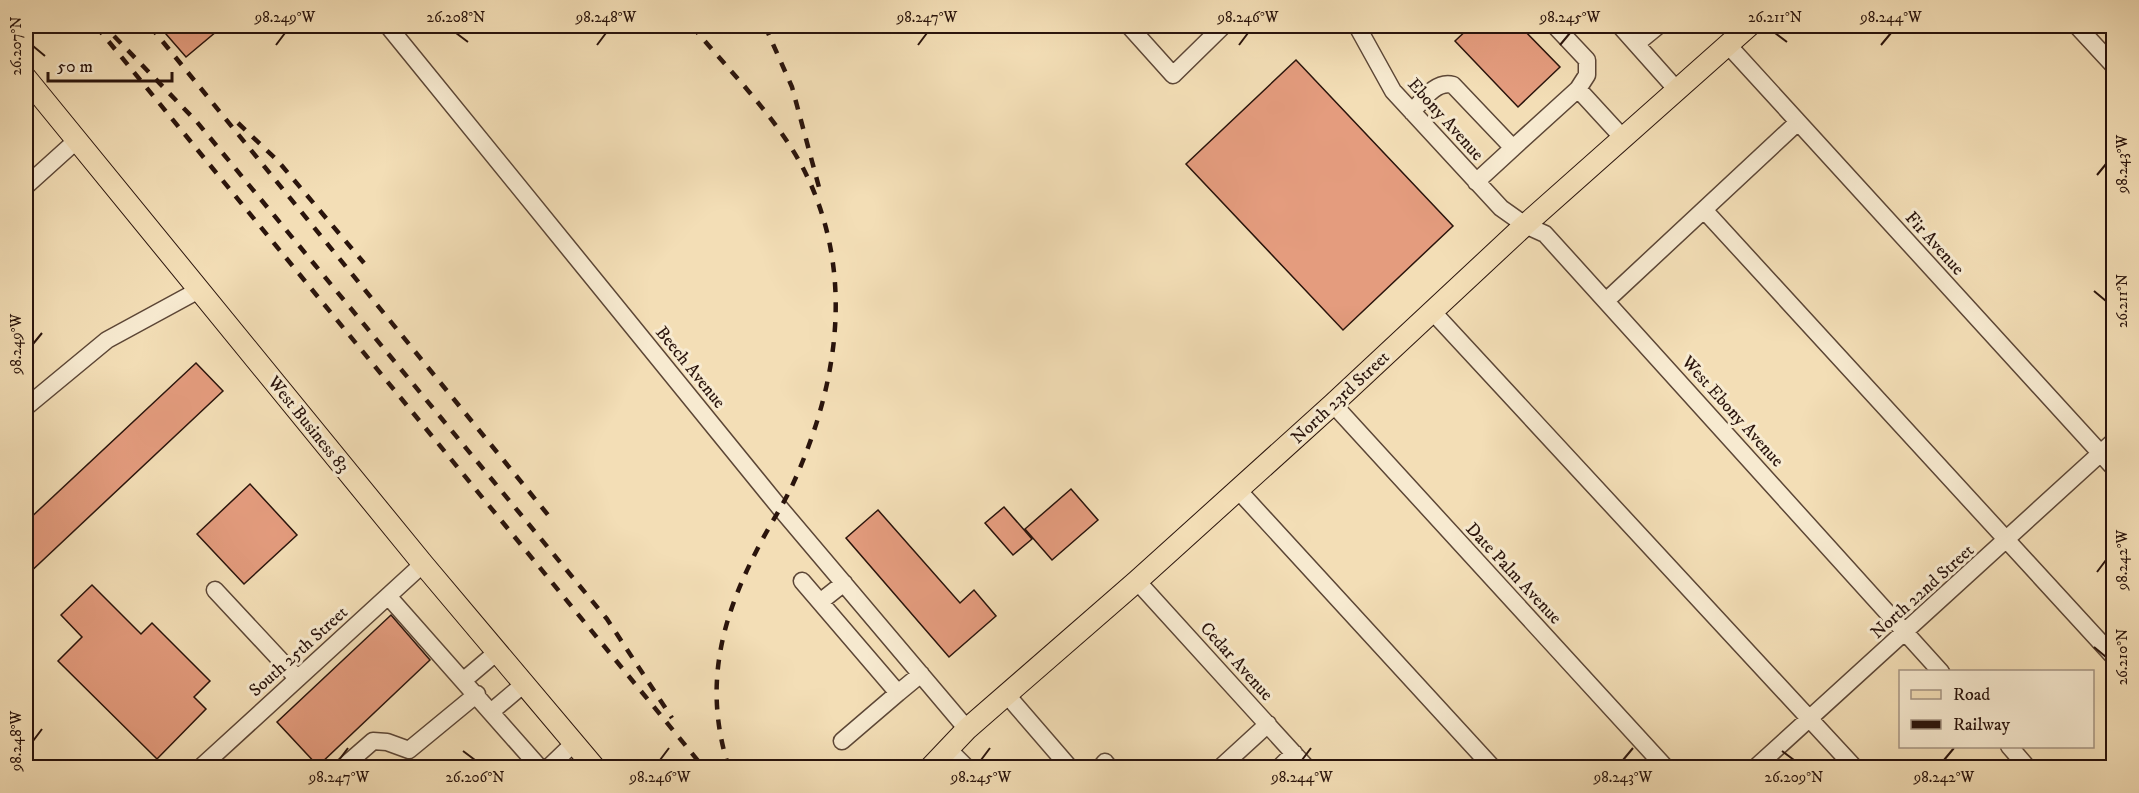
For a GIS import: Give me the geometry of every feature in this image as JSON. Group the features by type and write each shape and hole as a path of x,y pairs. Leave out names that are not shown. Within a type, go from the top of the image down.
{"main road":[{"name":"North 23rd Street","path":"930,768 967,729 1238,490 1525,225 1728,45 1745,27"},
{"name":"West Business 83","path":"26,78 423,564 595,768"}],"street":[{"name":"Beech Avenue","path":"388,26 844,583 967,729"},
{"path":"1129,26 1173,75 1223,26"},
{"name":"Ebony Avenue","path":"1357,26 1393,91 1501,208 1525,225"},
{"path":"1476,182 1578,89 1587,75 1587,60 1555,26"},
{"path":"1620,26 1677,90"},
{"path":"1636,44 1658,26"},
{"path":"2077,26 2114,66"},
{"name":"Fir Avenue","path":"1728,45 2114,468"},
{"path":"1412,112 1438,86 1445,83 1453,85 1513,148"},
{"path":"1578,89 1623,138"},
{"path":"1607,300 1798,122"},
{"path":"26,186 77,140"},
{"path":"1705,211 2114,657"},
{"name":"West Ebony Avenue","path":"1525,225 1545,234 1607,300 1906,633"},
{"path":"26,407 107,340 199,290"},
{"path":"1432,311 1855,768"},
{"name":"Date Palm Avenue","path":"1333,404 1666,768"},
{"name":"North 22nd Street","path":"1755,768 1906,633 2114,441"},
{"path":"1238,490 1493,768"},
{"name":"South 25th Street","path":"200,768 423,564"},
{"path":"802,581 898,693"},
{"name":"Cedar Avenue","path":"1137,581 1307,768"},
{"path":"820,602 844,583"},
{"path":"215,590 297,678"},
{"path":"388,596 540,768"},
{"path":"1906,633 1939,670"},
{"path":"464,680 497,652"},
{"path":"842,741 921,674"},
{"path":"492,711 524,684"},
{"path":"342,768 373,741 387,742 409,750 477,694"},
{"path":"1007,694 1070,768"},
{"path":"1220,768 1268,724"},
{"path":"548,768 574,743"},
{"path":"2010,748 2028,768"},
{"path":"948,749 967,768"},
{"path":"1279,768 1294,753"},
{"path":"1100,768 1105,762 1110,768"}],"building":[{"path":"159,26 223,26 186,57"},
{"path":"1471,26 1520,26 1560,67 1518,107 1455,41"},
{"path":"1296,60 1453,226 1343,330 1186,164"},
{"path":"196,363 223,391 26,576 26,522"},
{"path":"250,484 297,535 244,584 197,534"},
{"path":"1071,489 1098,520 1052,560 1025,529"},
{"path":"1004,507 1032,539 1013,555 985,523"},
{"path":"878,510 960,603 974,590 996,616 949,657 846,538"},
{"path":"92,585 141,634 152,623 210,681 194,697 206,709 157,759 58,661 82,637 61,615"},
{"path":"391,615 430,660 318,766 277,722"}],"railway":[{"path":"96,26 704,768"},
{"path":"150,26 553,521"},
{"path":"692,26 766,112 803,168 820,207 830,247 835,287 835,327 830,368 821,408 792,486 747,570 727,624 720,652 717,708 729,768"},
{"path":"765,26 792,87 820,191"},
{"path":"114,36 197,122 607,619 672,718"},
{"path":"238,123 278,161 364,263"}]}
